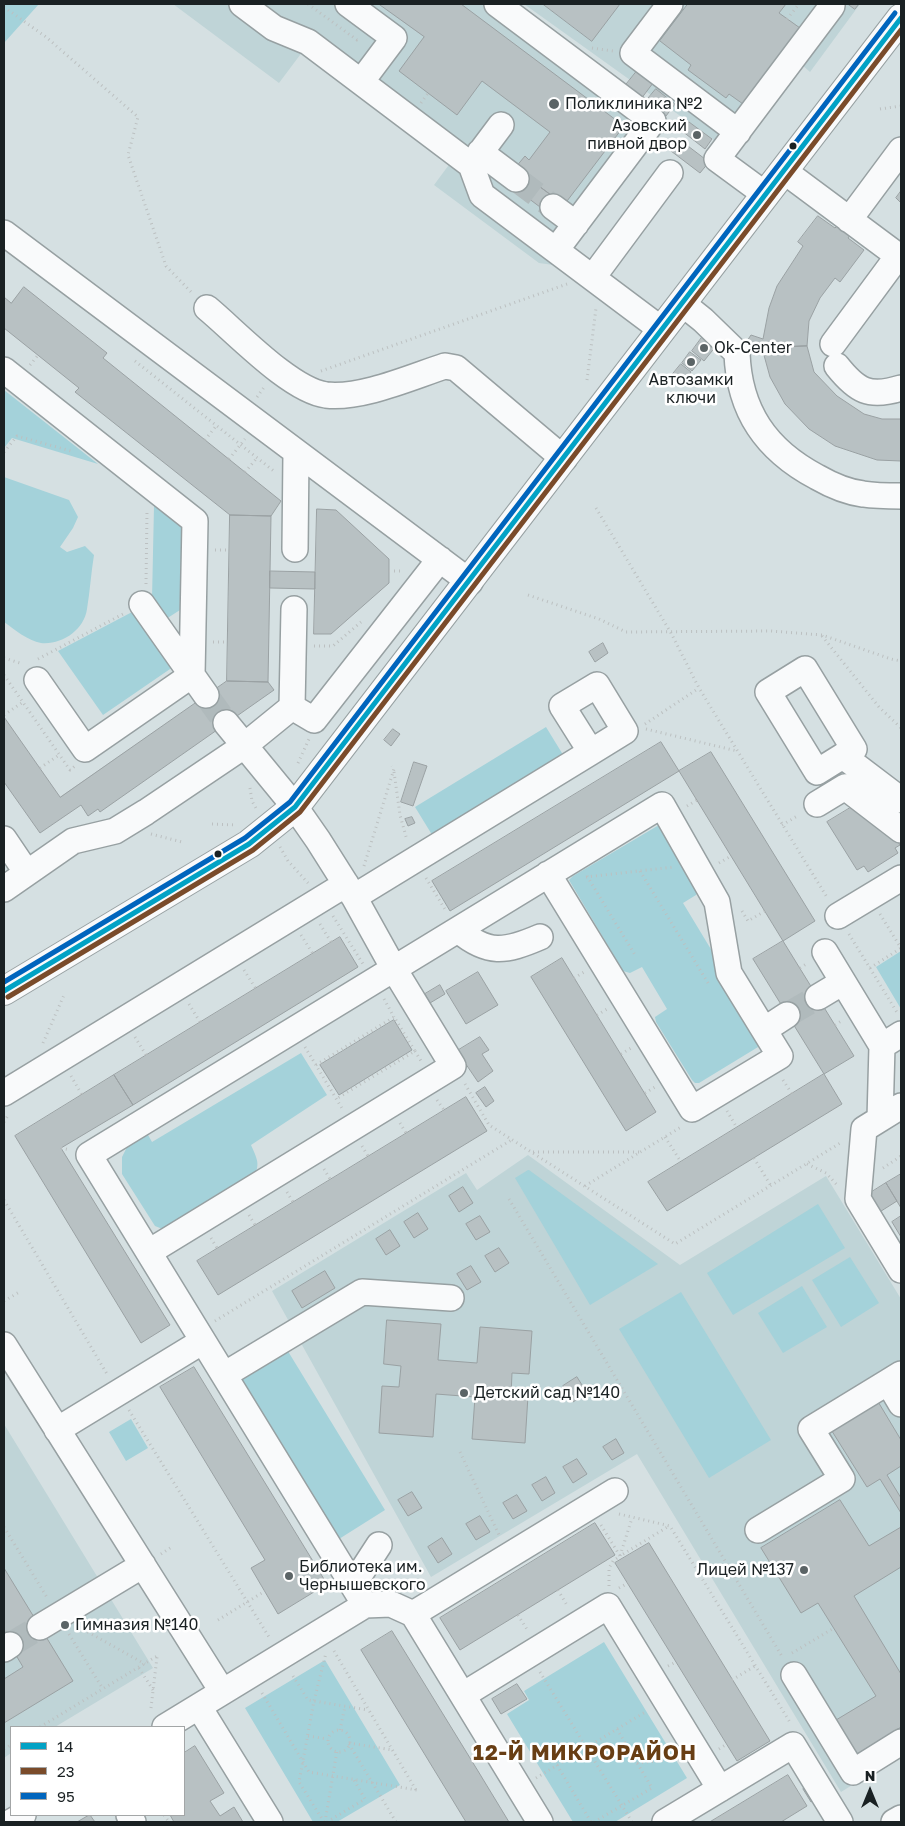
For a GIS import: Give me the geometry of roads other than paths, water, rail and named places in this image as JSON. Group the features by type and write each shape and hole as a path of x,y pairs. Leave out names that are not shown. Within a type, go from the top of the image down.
{"main road":[{"path":"5,989 249,844 295,808 784,171 899,25"}],"street":[{"path":"348,4 394,38 361,82"},
{"path":"497,4 653,121 556,250"},
{"path":"766,195 717,159 832,6 830,4"},
{"path":"659,7 633,53 738,132"},
{"path":"256,8 274,28 308,42 361,82 476,158 516,179"},
{"path":"501,125 476,158 482,195 662,330"},
{"path":"849,220 901,150"},
{"path":"784,171 900,257 835,355 852,384 875,394 901,388"},
{"path":"591,276 670,173"},
{"path":"553,207 576,224"},
{"path":"4,233 470,582"},
{"path":"682,304 703,320 737,353 738,375 747,405 769,443 800,468 832,485 862,494 901,496"},
{"path":"207,308 292,381 325,395 344,395 366,391 444,366 456,368 564,459"},
{"path":"16,369 148,484 195,521 192,675"},
{"path":"295,549 296,453"},
{"path":"292,707 314,720 440,559"},
{"path":"142,604 206,695"},
{"path":"4,889 73,841 115,831 122,827 244,746 292,707 294,609"},
{"path":"32,669 85,749 192,675"},
{"path":"149,1252 453,1066 394,969 350,891 295,808 226,723"},
{"path":"4,1093 322,899 350,891 414,860 591,752"},
{"path":"843,756 901,800"},
{"path":"817,804 845,787 901,830"},
{"path":"540,1822 414,1614 391,1604 359,1595 89,1155 548,874 582,871 662,805 705,865 717,902 729,973 780,1056 692,1109 548,874"},
{"path":"4,839 27,873"},
{"path":"838,916 901,878"},
{"path":"458,930 472,942 489,948 514,948 540,937"},
{"path":"825,952 843,982 892,1040 872,1124 858,1199 901,1270"},
{"path":"818,997 843,982"},
{"path":"764,1030 788,1015"},
{"path":"872,1124 901,1106"},
{"path":"224,1375 362,1292 451,1298"},
{"path":"57,1430 118,1392 201,1336"},
{"path":"8,1361 57,1430 222,1691"},
{"path":"758,1530 842,1479 811,1429 895,1378 901,1404"},
{"path":"414,1614 601,1500"},
{"path":"158,1718 199,1707 222,1691 251,1675 331,1639 359,1595 379,1545"},
{"path":"49,1622 143,1565"},
{"path":"463,1695 608,1606 720,1788"},
{"path":"788,1667 853,1772 901,1742"},
{"path":"199,1707 270,1822"},
{"path":"665,1822 793,1745 840,1822"},
{"path":"894,1822 901,1818"}],"tunnel":[{"path":"516,179 553,207"},
{"path":"206,695 226,723"},
{"path":"787,1015 818,997"},
{"path":"10,1645 40,1627"}],"place":[{"name":"Поликлиника №2","path":"554,104"},
{"name":"Азовский пивной двор","path":"697,135"},
{"name":"Ok-Center","path":"704,348"},
{"name":"Автозамки ключи","path":"691,362"},
{"name":"Детский сад №140","path":"464,1393"},
{"name":"Лицей №137","path":"804,1570"},
{"name":"Библиотека им. Чернышевского","path":"289,1576"},
{"name":"Гимназия №140","path":"65,1625"}],"district":[{"name":"12-Й МИКРОРАЙОН","path":"585,1753"}]}
